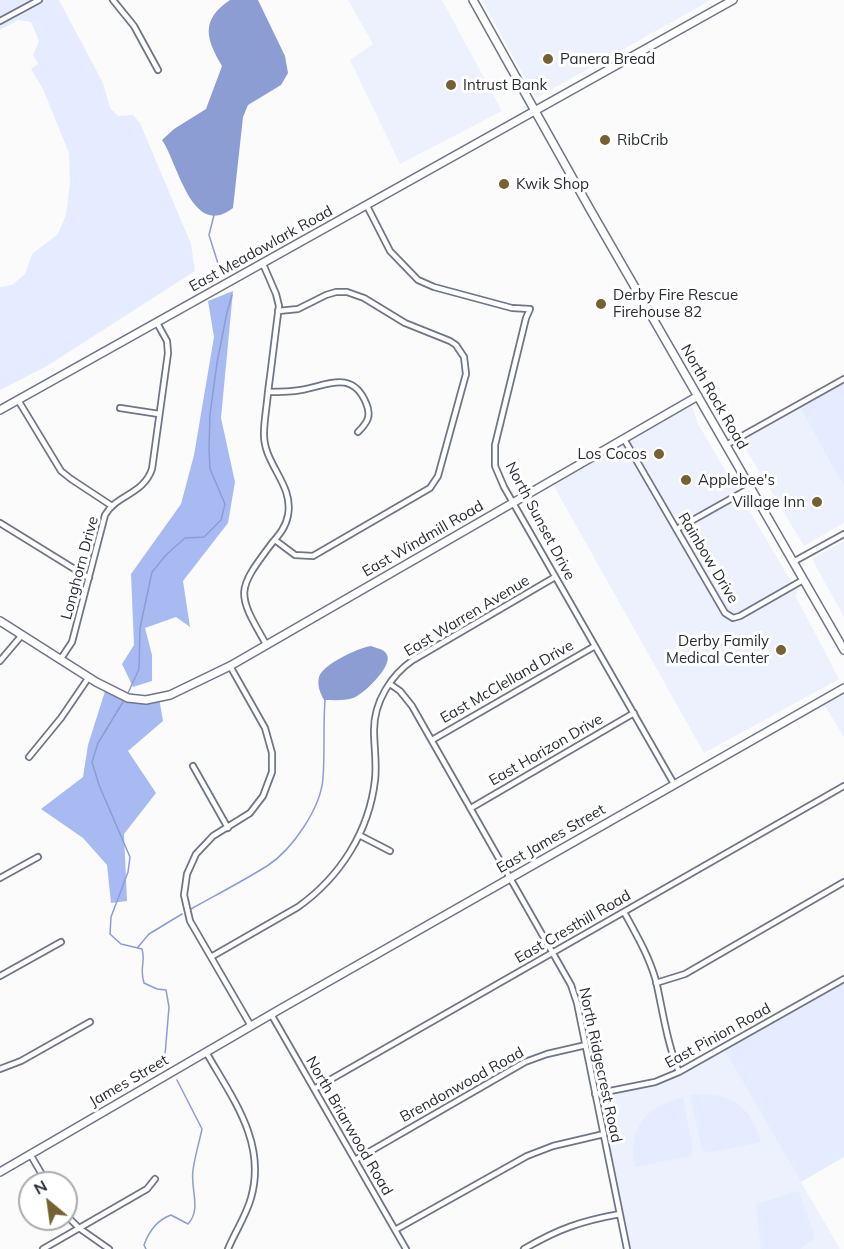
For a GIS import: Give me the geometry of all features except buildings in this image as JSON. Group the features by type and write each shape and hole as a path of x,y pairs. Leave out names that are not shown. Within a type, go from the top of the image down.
{"street":[{"path":"0,21 39,0"},
{"path":"114,0 134,26 158,70"},
{"name":"North Rock Road","path":"473,0 844,650"},
{"name":"East Meadowlark Road","path":"0,410 733,0"},
{"name":"North Sunset Drive","path":"367,206 390,251 418,280 434,287 503,305 530,309 495,445 495,466 555,578 674,784"},
{"path":"262,264 276,294 278,310 264,434 269,457 285,488 289,502 286,523 250,572 244,590 247,610 266,644"},
{"path":"275,540 295,555 313,556 430,488 438,476 467,369 461,351 450,341 405,323 356,294 334,292 298,309 278,310"},
{"name":"Longhorn Drive","path":"60,660 72,642 104,519 112,506 138,489 147,480 152,469 168,345 157,323"},
{"path":"726,445 844,379"},
{"path":"268,392 300,391 332,382 345,383 363,396 369,412 366,424 358,432"},
{"name":"East Windmill Road","path":"0,621 89,678 128,698 146,700 159,698 183,690 230,666 698,396"},
{"path":"18,400 62,471 112,506"},
{"path":"120,408 159,414"},
{"name":"Rainbow Drive","path":"624,439 725,613 732,618 740,616 803,580"},
{"path":"677,529 750,488"},
{"path":"0,523 89,578"},
{"path":"793,562 844,534"},
{"name":"East Warren Avenue","path":"211,957 298,907 311,897 340,866 359,835 368,813 375,780 376,714 380,701 400,670 413,660 555,578"},
{"path":"0,661 22,635"},
{"name":"East McClelland Drive","path":"432,740 595,646"},
{"path":"230,666 266,728 272,761 269,783 257,805 243,819 213,836 201,847 191,862 184,895 187,912 251,1026"},
{"path":"29,757 61,718 89,678"},
{"name":"North Ridgecrest Road","path":"390,684 408,701 432,740 574,993 627,1249"},
{"name":"East James Street","path":"271,1014 844,688"},
{"name":"East Horizon Drive","path":"471,808 634,713"},
{"path":"193,765 228,828"},
{"name":"East Cresthill Road","path":"315,1089 844,786"},
{"path":"359,835 390,851"},
{"path":"0,878 38,857"},
{"path":"656,983 685,974 844,882"},
{"path":"624,912 646,953 656,983 669,1045 679,1072"},
{"path":"0,976 61,942"},
{"name":"East Pinion Road","path":"596,1094 655,1082 679,1072 844,978"},
{"name":"James Street","path":"0,1172 271,1014"},
{"name":"North Briarwood Road","path":"271,1014 406,1249"},
{"path":"0,1069 21,1061 90,1022"},
{"name":"Brendonwood Road","path":"355,1160 529,1060 586,1045"},
{"path":"206,1052 243,1117 254,1150 255,1178 250,1201 228,1249"},
{"path":"395,1230 526,1156 553,1146 604,1134"},
{"path":"30,1154 39,1171"},
{"path":"43,1249 147,1189 155,1179"},
{"path":"524,1249 563,1228 582,1221 620,1214"},
{"path":"79,1228 109,1249"}],"shaded area":[{"path":"0,0 59,0 103,83 110,108 118,116 133,115 140,123 191,244 195,271 47,366 0,390 0,287 12,285 25,274 32,254 58,234 66,215 70,183 69,153 43,89 31,69 38,64 33,55 39,41 31,22 18,20 0,30"},
{"path":"230,0 258,0 285,56 288,73 281,85 248,105 243,117 233,208 219,215 207,214 197,207 188,195 162,140 174,129 206,109 222,66 212,47 210,23 220,7"},
{"path":"348,0 442,0 502,111 400,164 350,60 373,44"},
{"path":"482,0 711,0 536,98"},
{"path":"233,291 221,418 235,482 228,523 183,581 190,627 176,617 145,628 152,655 152,681 133,687 122,664 134,645 131,574 181,504 194,455 214,337 208,301"},
{"path":"844,383 844,487 800,408"},
{"path":"691,404 698,424 798,593 795,595 839,679 704,753 551,481"},
{"path":"800,408 844,487 844,523 804,546 741,441"},
{"path":"844,541 844,617 812,559"},
{"path":"371,646 386,653 388,660 376,680 353,698 324,700 318,683 322,672 342,657"},
{"path":"106,688 121,696 159,698 163,721 128,751 156,793 124,834 127,901 111,903 107,865 83,838 41,809 83,777 88,745"},
{"path":"844,693 844,736 843,736 824,704"},
{"path":"844,979 844,1157 801,1182 723,1048"},
{"path":"723,1048 840,1249 625,1249 595,1094 655,1082"},
{"path":"690,1095 723,1097 740,1106 753,1121 761,1142 708,1153 702,1149"},
{"path":"683,1097 693,1152 690,1156 635,1167 634,1141 642,1121 659,1106"},
{"path":"799,1191 815,1238 800,1249 761,1249 756,1204"}],"waterway":[{"path":"214,215 209,235 221,273"},
{"path":"128,693 139,669 140,628 152,572 185,538 204,537 221,520 225,504 210,469 210,414 217,363 232,295"},
{"path":"191,909 277,859 304,827 317,802 323,778 325,700"},
{"path":"123,702 98,743 92,762 99,785 130,857 128,872 111,917 110,934 121,944 142,949 144,983 166,990 169,1007 165,1055 168,1063"},
{"path":"138,947 149,934 182,914"},
{"path":"146,1249 144,1245 148,1235 162,1220 171,1215 188,1224 194,1212 192,1177 202,1129 177,1080"}],"place":[{"name":"Panera Bread","path":"548,59"},
{"name":"Intrust Bank","path":"451,85"},
{"name":"RibCrib","path":"605,140"},
{"name":"Kwik Shop","path":"504,184"},
{"name":"Derby Fire Rescue Firehouse 82","path":"601,304"},
{"name":"Los Cocos","path":"659,454"},
{"name":"Applebee's","path":"686,480"},
{"name":"Village Inn","path":"817,502"},
{"name":"Derby Family Medical Center","path":"781,650"}]}
